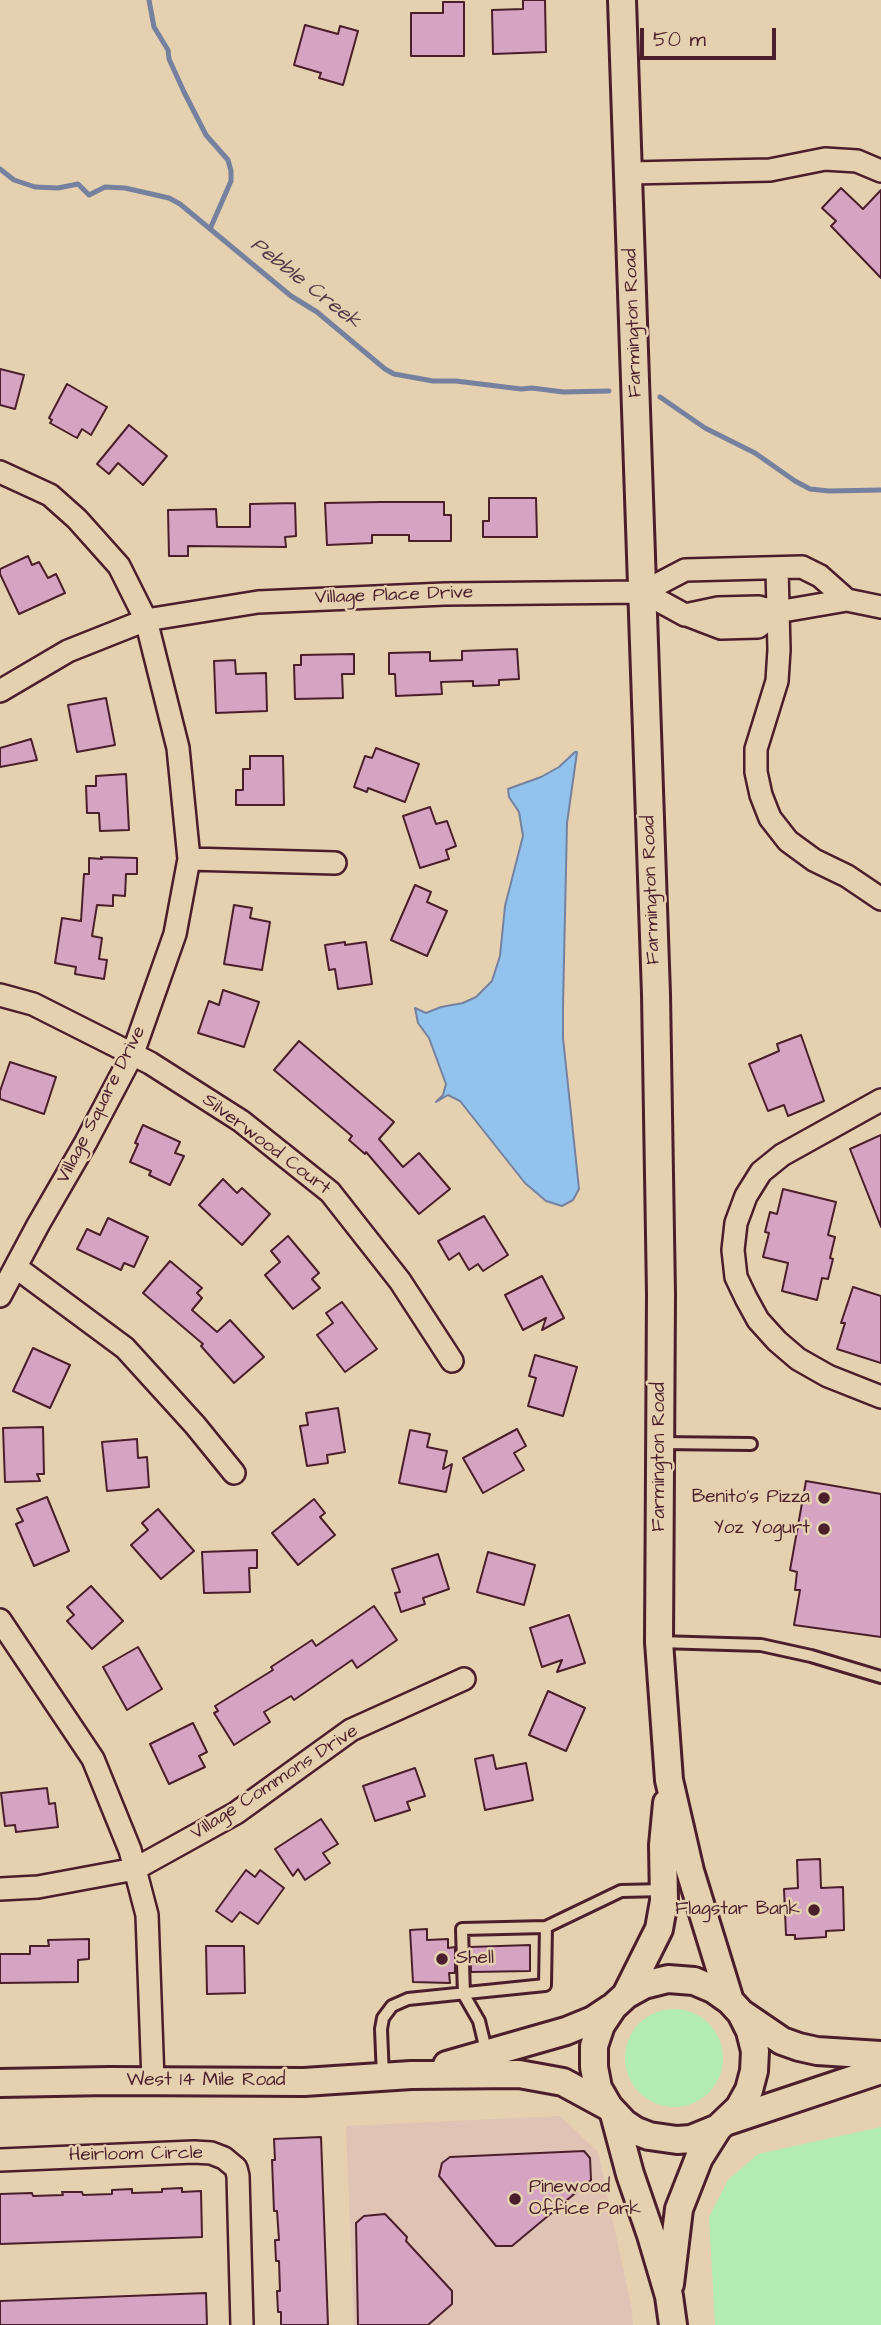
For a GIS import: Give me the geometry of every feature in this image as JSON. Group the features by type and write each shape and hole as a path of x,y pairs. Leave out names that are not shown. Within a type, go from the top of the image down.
{"street":[{"name":"Farmington Road","path":"622,0 656,994 661,1294 659,1642 669,1780 690,1871 735,2007"},
{"path":"629,173 770,170 825,159 857,161 881,171"},
{"name":"Village Square Drive","path":"0,472 50,495 77,519 119,566 146,620 178,748 188,859 176,934 133,1053 0,1296"},
{"path":"643,592 685,570 802,567 820,576 847,600"},
{"path":"776,568 779,650 776,681 756,749 756,772 761,795 770,818 788,841 814,860 847,876 881,899"},
{"path":"643,592 685,615 721,628 758,627 777,611 847,600 881,607"},
{"name":"Village Place Drive","path":"0,691 68,651 146,620 258,602 445,594 643,592"},
{"path":"188,859 335,863"},
{"name":"Silverwood Court","path":"0,995 33,1004 133,1053 241,1121 330,1192 400,1281 452,1362"},
{"path":"881,1100 782,1155 761,1172 746,1196 736,1223 733,1250 736,1277 746,1298 758,1320 777,1341 798,1359 828,1376 881,1397"},
{"path":"16,1268 125,1348 195,1424 234,1473"},
{"path":"0,1620 93,1759 130,1850 147,1915 153,2081"},
{"name":"Village Commons Drive","path":"0,1889 38,1887 135,1869 236,1813 351,1730 464,1679"},
{"name":"Farmington Road","path":"619,2001 659,1930 664,1890 663,1845 669,1780"},
{"path":"673,2325 669,2296 651,2235 611,2110 598,2088 593,2067 594,2046 601,2025 619,2001 644,1986 668,1979 694,1981 713,1989 782,2041 817,2051 881,2055"},
{"name":"West 14 Mile Road","path":"411,2075 579,2027 619,2001"},
{"path":"669,2296 679,2209 699,2158 721,2125 739,2108 749,2090 754,2071 755,2051 750,2031 735,2007"},
{"path":"611,2110 636,2131 663,2140 691,2138 721,2125 881,2070"},
{"name":"West 14 Mile Road","path":"0,2083 304,2082 411,2075 519,2074 563,2082 611,2110"},
{"name":"Heirloom Circle","path":"0,2160 194,2152 211,2153 224,2158 236,2168 238,2176 242,2325"}],"lane":[{"path":"660,1443 751,1444"},
{"path":"659,1642 761,1645 811,1656 881,1677"},
{"path":"487,2054 479,2021 464,1995 462,1930 547,1927 621,1891 664,1890"},
{"path":"383,2077 381,2029 383,2018 392,2006 408,1999 545,1985 547,1927"}],"shaded area":[{"path":"560,2116 598,2152 633,2325 354,2325 346,2126"}],"green space":[{"path":"674,2009 701,2017 715,2031 723,2058 715,2085 701,2099 674,2107 647,2099 633,2085 625,2058 633,2031 647,2017"},
{"path":"881,2127 881,2325 715,2325 709,2217 728,2180 758,2154"}],"water":[{"path":"575,752 567,823 563,1038 579,1189 573,1200 562,1206 546,1201 525,1183 460,1101 448,1095 436,1102 443,1095 446,1084 429,1038 418,1023 415,1008 426,1013 463,1003 476,997 492,981 500,956 505,906 523,836 519,812 509,797 508,789 541,777 559,767"}],"building":[{"path":"523,0 545,0 546,52 493,54 492,10 523,9"},
{"path":"443,2 464,2 464,56 411,56 411,13 443,13"},
{"path":"305,25 338,34 340,26 358,31 343,85 319,78 321,73 294,65"},
{"path":"841,188 863,209 881,190 881,278 831,226 836,221 822,208"},
{"path":"0,369 24,375 15,409 0,405"},
{"path":"67,384 107,407 91,435 82,429 77,438 50,423 52,420 49,418"},
{"path":"129,425 167,456 143,485 118,463 109,474 97,464"},
{"path":"489,498 536,498 537,537 483,537 483,521 489,521"},
{"path":"444,502 444,515 451,515 451,541 409,541 409,535 372,535 372,543 327,545 325,503"},
{"path":"295,503 296,536 285,537 286,547 188,546 188,556 169,556 168,510 216,509 217,527 250,527 250,504"},
{"path":"28,556 32,565 39,562 48,578 56,574 65,593 19,614 0,569"},
{"path":"517,649 519,679 499,680 499,685 473,686 473,681 441,682 442,694 396,696 395,674 389,674 389,653 430,652 430,661 462,660 462,651"},
{"path":"354,654 354,674 342,674 343,698 295,699 294,665 301,665 301,655"},
{"path":"235,660 236,674 266,673 267,711 216,713 214,661"},
{"path":"106,698 115,745 77,752 68,705"},
{"path":"31,739 37,760 0,767 0,748"},
{"path":"376,748 419,764 405,802 368,788 367,792 354,787 365,756 372,758"},
{"path":"250,756 283,756 284,805 236,805 236,790 243,790 243,769 250,769"},
{"path":"126,774 129,830 100,831 99,813 87,813 86,786 96,786 96,776"},
{"path":"430,807 436,824 447,821 456,846 446,850 449,859 420,868 403,816"},
{"path":"101,857 137,858 137,874 126,874 125,896 113,895 113,906 97,905 92,936 102,938 99,959 107,960 104,979 75,974 76,967 55,963 62,918 81,921 84,874 89,874 89,858 102,859"},
{"path":"415,885 431,892 427,902 447,911 427,956 391,940"},
{"path":"234,905 252,908 250,918 270,922 262,970 224,964"},
{"path":"345,942 345,945 366,942 372,984 338,989 335,969 329,970 325,945"},
{"path":"223,990 259,1002 244,1047 198,1033 209,1001 219,1005"},
{"path":"801,1035 824,1101 788,1116 784,1105 768,1111 749,1064 779,1051 777,1044"},
{"path":"299,1041 394,1122 379,1139 403,1167 419,1153 450,1189 419,1214 366,1152 365,1154 349,1140 352,1136 274,1070"},
{"path":"10,1062 56,1077 44,1114 0,1099"},
{"path":"143,1125 180,1142 175,1153 184,1156 170,1185 149,1175 151,1171 130,1162"},
{"path":"881,1135 881,1227 850,1149"},
{"path":"223,1179 237,1193 242,1188 270,1214 242,1245 199,1205"},
{"path":"783,1189 836,1202 828,1235 835,1237 830,1258 833,1259 828,1279 822,1278 817,1300 782,1291 788,1263 763,1257 769,1233 765,1232 770,1212 777,1214"},
{"path":"484,1216 508,1255 483,1271 478,1264 469,1270 459,1253 449,1260 438,1241"},
{"path":"108,1218 148,1237 134,1267 124,1263 121,1270 77,1249 87,1229 100,1235"},
{"path":"288,1236 319,1273 312,1279 320,1288 293,1309 265,1275 280,1262 271,1251"},
{"path":"170,1261 202,1288 197,1293 202,1298 192,1310 217,1332 230,1320 264,1357 234,1383 201,1346 203,1344 143,1293"},
{"path":"542,1276 564,1318 542,1330 546,1318 523,1330 505,1295"},
{"path":"853,1287 881,1296 881,1363 837,1349 845,1323 841,1323"},
{"path":"342,1302 377,1349 345,1372 317,1335 333,1323 326,1313"},
{"path":"33,1348 70,1365 50,1408 13,1391"},
{"path":"535,1355 577,1367 563,1416 528,1406 536,1378 529,1376"},
{"path":"338,1408 345,1452 327,1455 328,1463 307,1466 300,1426 308,1425 306,1413"},
{"path":"43,1427 44,1474 37,1474 40,1481 5,1482 3,1428"},
{"path":"517,1429 526,1446 514,1453 524,1470 483,1493 463,1458"},
{"path":"410,1430 430,1434 427,1447 447,1451 443,1469 452,1464 446,1492 399,1483"},
{"path":"137,1439 138,1458 147,1457 149,1487 107,1491 102,1442"},
{"path":"806,1481 881,1494 881,1637 794,1625 800,1590 795,1590 797,1572 790,1570"},
{"path":"47,1497 69,1551 34,1566 16,1524 23,1521 17,1509"},
{"path":"314,1499 325,1513 320,1517 335,1535 298,1565 272,1533"},
{"path":"158,1509 194,1551 161,1579 131,1545 148,1530 142,1523"},
{"path":"257,1550 257,1568 249,1568 250,1592 204,1593 202,1552"},
{"path":"488,1552 535,1565 524,1605 477,1592"},
{"path":"438,1554 449,1589 423,1598 425,1604 401,1612 395,1593 400,1592 392,1569"},
{"path":"91,1586 123,1621 92,1649 67,1621 74,1615 67,1607"},
{"path":"374,1606 397,1640 357,1668 352,1660 294,1700 291,1696 264,1712 270,1722 234,1745 214,1713 218,1711 215,1706 273,1670 271,1667 312,1640 316,1646"},
{"path":"569,1615 585,1663 557,1672 562,1660 542,1667 530,1628"},
{"path":"138,1647 162,1689 127,1710 103,1667"},
{"path":"548,1691 585,1708 566,1751 529,1735"},
{"path":"193,1723 207,1752 199,1756 205,1767 169,1784 150,1744"},
{"path":"493,1755 496,1769 526,1763 533,1800 485,1810 475,1759"},
{"path":"415,1768 425,1796 407,1802 410,1810 375,1821 363,1786"},
{"path":"47,1788 49,1804 55,1803 58,1827 16,1832 15,1825 5,1826 1,1793"},
{"path":"321,1819 338,1844 323,1853 330,1863 305,1880 298,1869 293,1876 275,1849"},
{"name":"Flagstar Bank","path":"820,1859 821,1888 843,1887 844,1930 826,1931 826,1937 795,1939 795,1935 786,1935 784,1889 798,1888 797,1860"},
{"path":"246,1870 255,1877 260,1870 284,1888 258,1924 240,1912 232,1922 216,1911"},
{"path":"427,1929 427,1940 448,1939 448,1948 455,1947 455,1973 449,1973 450,1983 413,1982 410,1930"},
{"path":"89,1939 89,1959 78,1960 78,1982 0,1983 0,1954 30,1954 30,1946 49,1946 48,1940"},
{"path":"530,1945 530,1971 471,1972 470,1947"},
{"path":"206,1946 244,1946 245,1993 207,1994"},
{"path":"321,2137 328,2325 281,2325 277,2291 280,2291 279,2261 276,2261 275,2240 279,2240 277,2211 274,2211 274,2139"},
{"name":"Pinewood Office Park","path":"584,2151 590,2158 591,2180 512,2246 496,2246 439,2176 442,2163 450,2157"},
{"path":"182,2188 182,2192 201,2191 202,2237 0,2244 0,2194 32,2193 33,2196 82,2192 83,2195 112,2194 112,2190 132,2189 132,2193"},
{"path":"385,2214 452,2291 452,2304 428,2325 358,2325 356,2223 364,2216"},
{"path":"206,2293 207,2325 0,2325 0,2301"}],"waterway":[{"path":"149,0 154,27 168,50 169,59 184,92 206,135 228,160 231,171 231,181 210,229"},
{"name":"Pebble Creek","path":"0,169 14,180 35,187 58,188 78,184 89,195 105,187 125,188 169,198 394,374 433,381 521,389 609,391"},
{"name":"Pebble Creek","path":"660,397 705,428 755,453 810,489 881,490"}],"place":[{"name":"Benito's Pizza","path":"824,1498"},
{"name":"Yoz Yogurt","path":"824,1529"},
{"name":"Flagstar Bank","path":"814,1910"},
{"name":"Shell","path":"442,1959"},
{"name":"Pinewood Office Park","path":"515,2199"}]}
